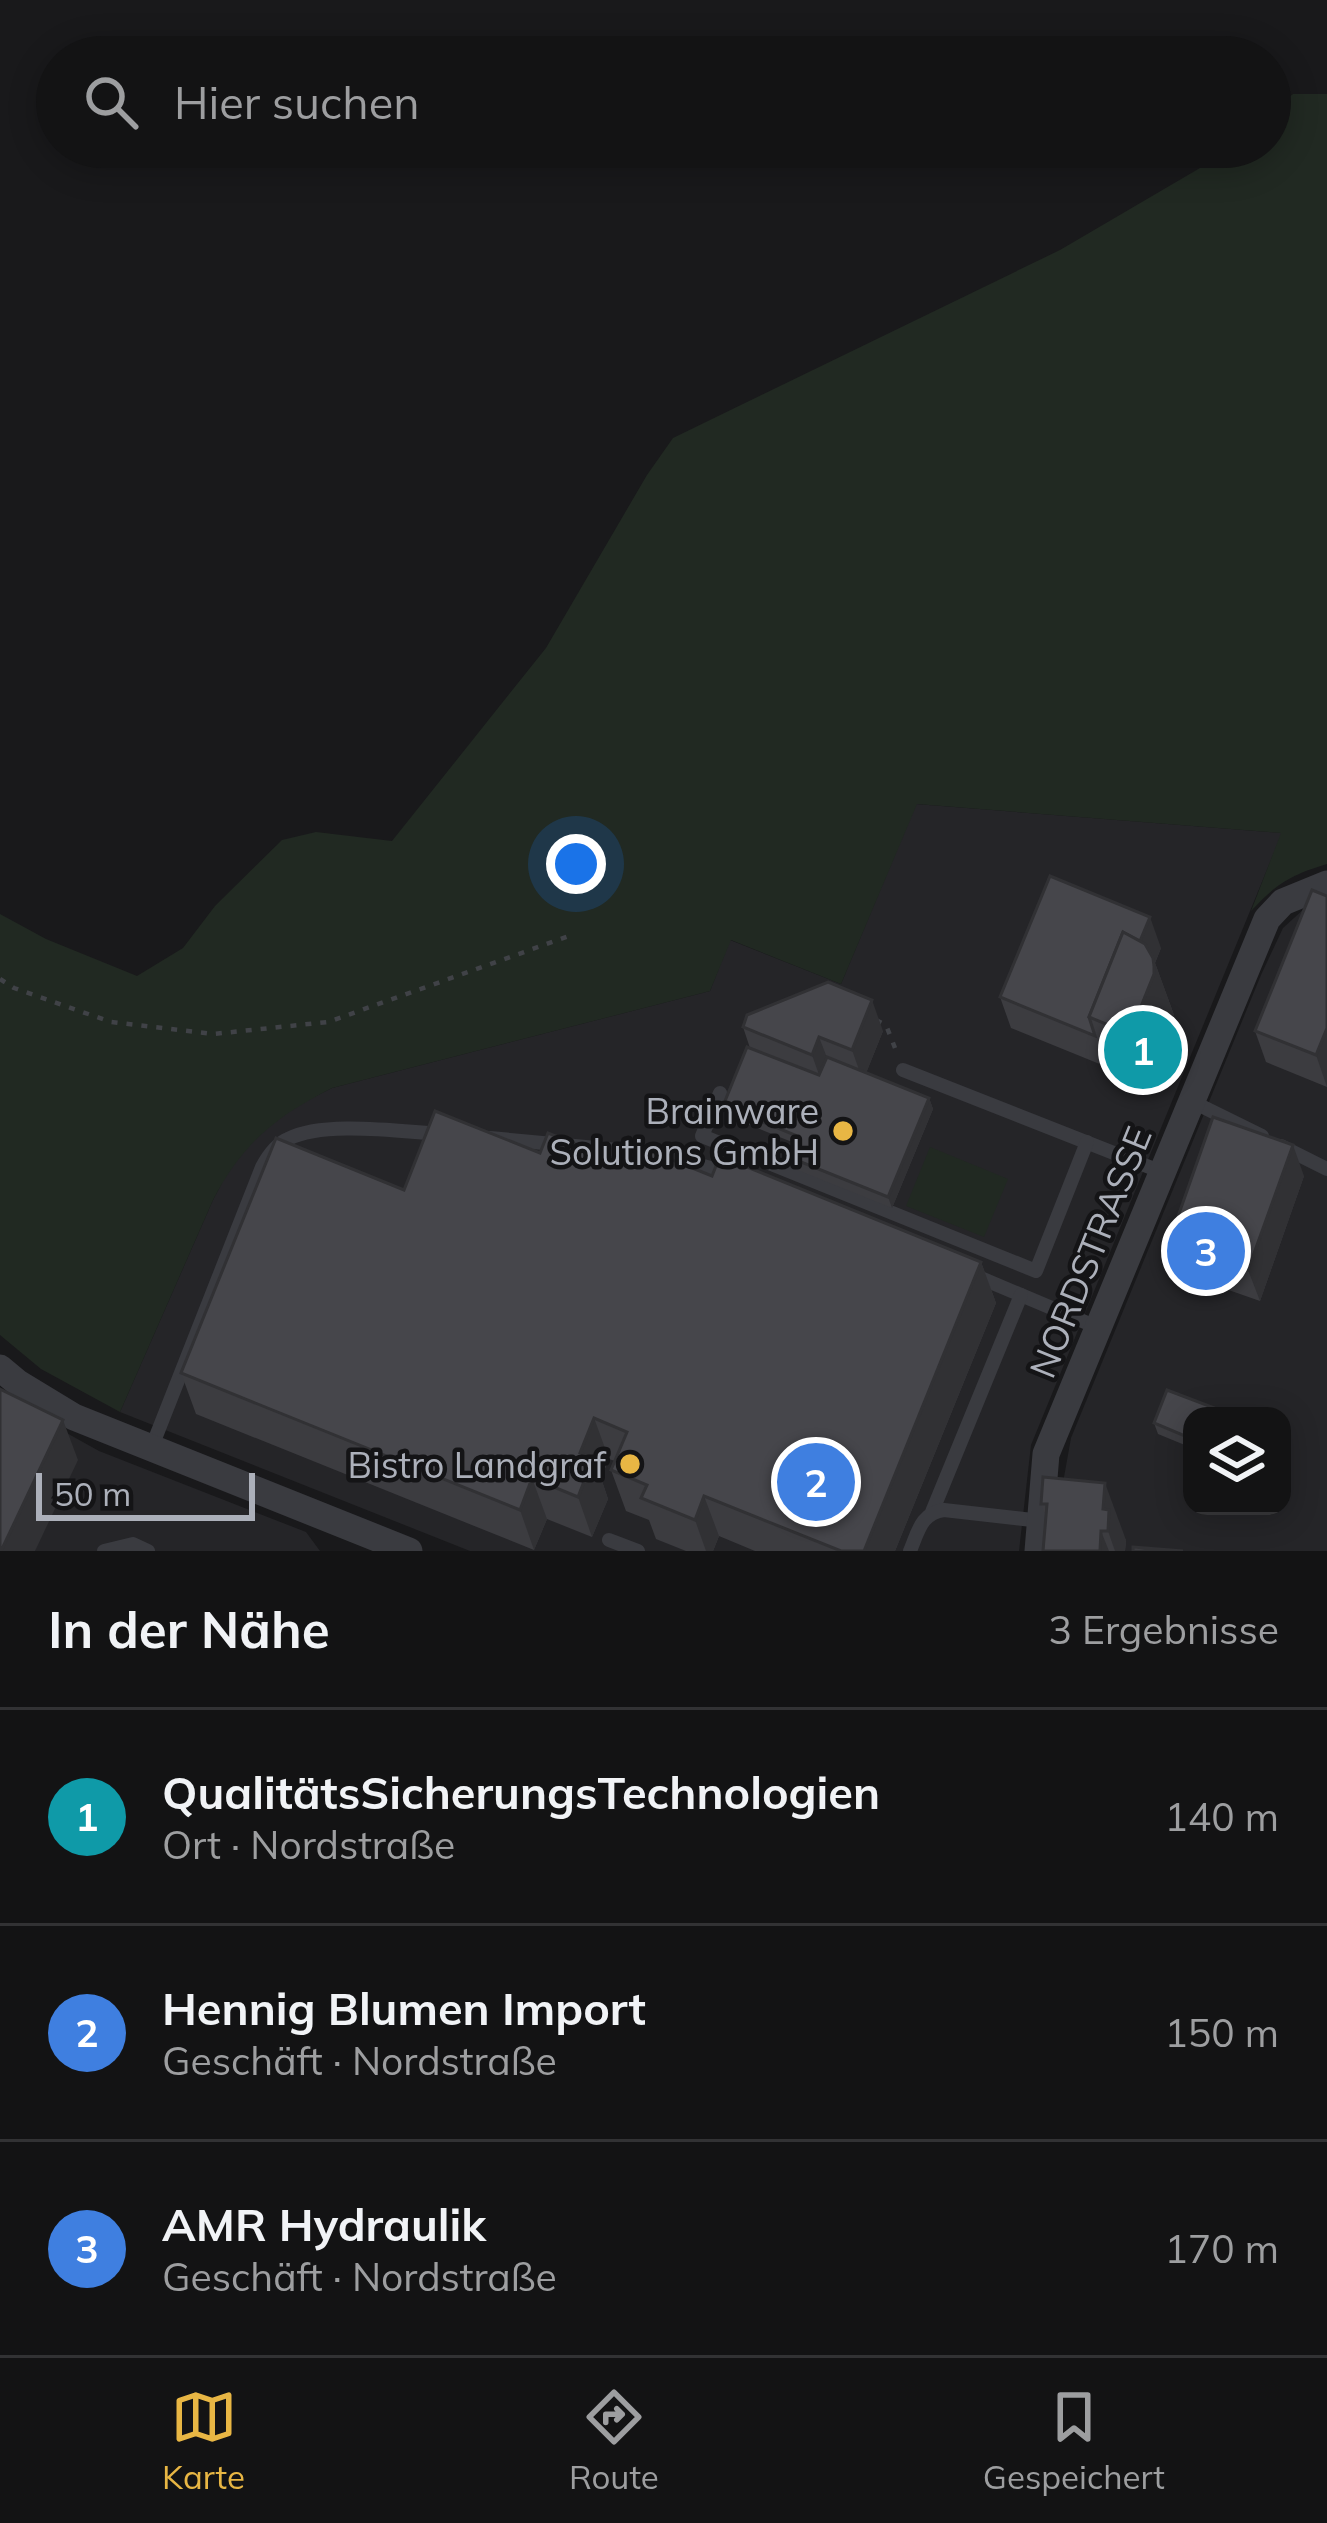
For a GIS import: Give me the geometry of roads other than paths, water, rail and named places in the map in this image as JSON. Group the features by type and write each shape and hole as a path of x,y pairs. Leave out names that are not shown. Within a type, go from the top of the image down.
{"street":[{"name":"NORDSTRASSE","path":"1038,1551 1046,1454 1268,919 1283,902 1327,884"},
{"path":"0,1368 74,1417 351,1541 409,1551"}],"lane":[{"path":"903,1070 1162,1172"},
{"path":"720,1094 702,1136 1036,1271 1087,1142"},
{"path":"1191,1101 1327,1169"},
{"path":"151,1449 270,1153 284,1139 306,1132 346,1129 455,1135"},
{"path":"476,1137 661,1154 742,1178"},
{"path":"959,1268 1099,1328"},
{"path":"910,1551 923,1520 932,1512 1021,1295"},
{"path":"932,1512 1041,1521"},
{"path":"609,1540 638,1551"},
{"path":"104,1551 133,1544 148,1551"}],"place":[{"name":"QualitätsSicherungsTechnologien","path":"1143,1050"},
{"name":"Brainware Solutions GmbH","path":"843,1131"},
{"name":"AMR Hydraulik","path":"1206,1251"},
{"name":"Bistro Landgraf","path":"630,1464"},
{"name":"Hennig Blumen Import","path":"816,1482"}]}
